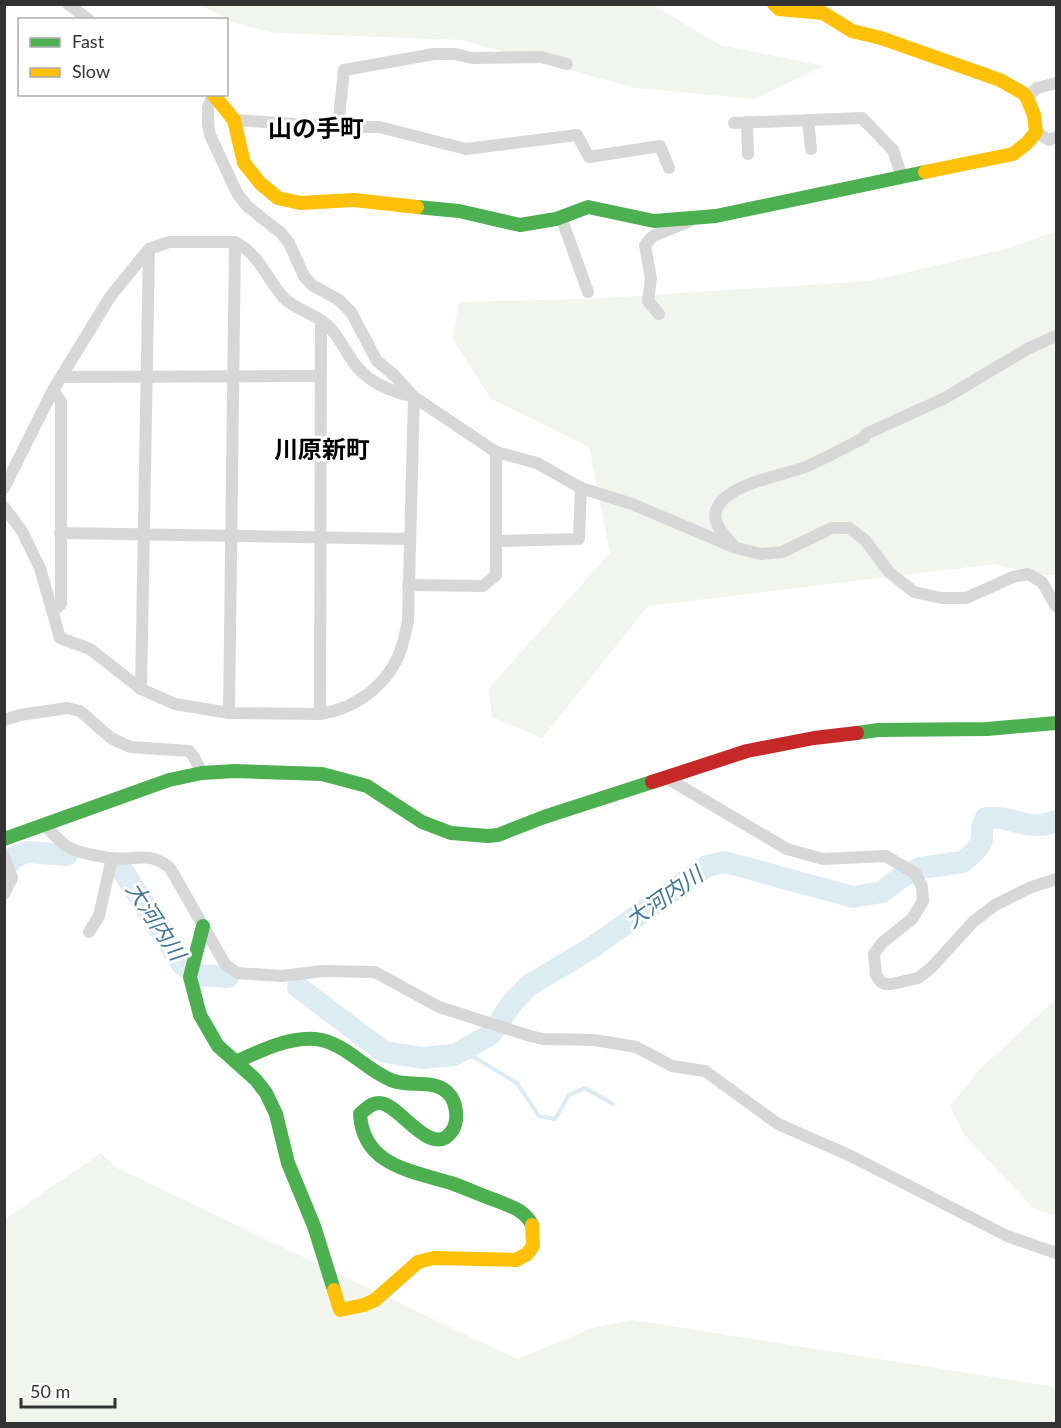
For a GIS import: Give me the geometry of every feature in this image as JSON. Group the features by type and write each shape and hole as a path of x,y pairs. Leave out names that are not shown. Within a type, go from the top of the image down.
{"street":[{"path":"68,4 86,18"},
{"path":"215,96 234,120 244,163 260,183 278,198 300,203 354,200 459,211 520,225 561,217 588,207 654,221 716,216 1013,154 1036,132 1034,115 1027,98 1023,93 1000,80 881,38 852,31 823,13 779,9 774,4"},
{"path":"338,127 344,70 434,54 455,54 472,58 541,57 567,64"},
{"path":"1027,98 1037,88 1056,83"},
{"path":"212,96 208,108 210,135 237,193 247,206 281,233 289,243 304,276 312,285 339,300 351,312 377,361 394,375 414,397 496,452 537,463 581,489 632,504 736,548 761,554 782,552 832,528 849,528 865,540 889,572 914,592 941,598 966,598 1013,577 1028,574 1042,582 1056,606"},
{"path":"748,154 740,122 862,118 893,150 902,177"},
{"path":"234,120 338,127 379,127 466,149 577,135 589,157 660,146 669,168"},
{"path":"808,120 811,149"},
{"path":"1036,132 1049,140 1056,137"},
{"path":"561,217 588,292"},
{"path":"659,314 648,301 651,279 645,245 653,236 700,217"},
{"path":"4,488 53,390 110,297 149,249 169,242 235,242 245,247 257,259 284,297 335,333 358,368 392,392 414,397"},
{"path":"229,713 235,242"},
{"path":"141,689 149,249"},
{"path":"320,714 321,321"},
{"path":"736,548 720,530 715,517 717,507 727,495 745,486 807,466 864,438 866,434 945,398 1029,348 1056,336"},
{"path":"61,377 321,376"},
{"path":"52,612 61,604 61,402 53,390"},
{"path":"4,507 22,531 40,568 60,638 90,649 141,689 175,704 229,713 320,714 348,706 362,699 377,687 401,651 408,621 414,397"},
{"path":"408,585 483,586 496,575 496,452"},
{"path":"496,541 579,539 581,489"},
{"path":"60,533 409,539"},
{"path":"4,720 20,715 67,708 80,711 111,738 130,747 189,751 202,773"},
{"path":"4,839 169,780 202,773 235,771 322,774 367,786 422,822 451,833 498,835 747,751 814,738 878,730 987,729 1056,723"},
{"path":"665,777 787,849 823,859 886,856 916,874 922,887 923,901 912,919 882,943 874,954 876,975 885,984 918,978 931,968 973,921 995,905 1029,888 1056,879"},
{"path":"44,825 66,846 112,858 152,857 161,861 170,868 225,964 237,973 282,976 323,971 375,972 440,1007 496,1026 543,1039 594,1040 636,1047 672,1066 705,1071 778,1124 851,1156 1007,1236 1056,1253"},
{"path":"4,857 12,878 4,894"},
{"path":"88,932 99,916 112,858"},
{"path":"203,926 191,972 200,1015 218,1046 266,1092 276,1114 288,1163 314,1226 340,1310 375,1300 418,1262 434,1258 516,1260 526,1257 530,1252 535,1235 532,1223 525,1215 511,1206 386,1161 369,1146 362,1134 360,1114 373,1103 382,1103 391,1106 422,1134 438,1138 448,1136 453,1131 456,1113 454,1103 447,1092 436,1086 401,1084 390,1080 335,1043 314,1039 297,1040 236,1062"}],"shaded area":[{"path":"200,5 653,5 720,45 824,66 755,99 635,88 461,40 275,33 234,23"},
{"path":"1056,231 1056,575 1038,575 994,564 648,606 542,738 492,717 489,688 610,553 589,447 491,399 452,338 459,302 588,299 870,281 1010,248"},
{"path":"1056,999 1056,1216 1033,1208 964,1134 950,1106 980,1069"},
{"path":"101,1153 115,1167 517,1359 592,1328 633,1320 1056,1387 1056,1423 5,1423 4,1220"}],"waterway":[{"name":"大河内川","path":"298,987 384,1052 422,1058 454,1055 490,1035 512,1003 528,986 593,947 707,866 725,862 853,897 882,892 900,878 920,868 963,862 982,841 982,827 986,818 1005,819 1028,825 1056,821"},
{"name":"大河内川","path":"4,869 14,857 28,852 67,855"},
{"name":"大河内川","path":"121,868 182,964 198,975 228,977"},
{"path":"454,1055 474,1057 517,1083 539,1116 555,1119 569,1095 585,1088 613,1104"}],"traffic: fast":[{"path":"417,207 459,211 520,225 556,219 588,207 654,221 716,216 925,172"},
{"path":"857,733 878,730 987,729 1056,723"},
{"path":"4,839 169,780 202,773 235,771 322,774 367,786 422,822 451,833 488,836 498,835 544,817 652,782"},
{"path":"203,926 190,977 200,1015 218,1046 236,1062 284,1042 305,1039 326,1041 345,1050 391,1080 442,1088 453,1101 456,1117 452,1131 444,1138 435,1139 425,1135 387,1105 376,1103 360,1114 363,1131 370,1145 392,1164 457,1185 516,1209 525,1215 532,1225"},
{"path":"236,1062 256,1080 266,1093 276,1114 288,1163 314,1226 334,1290"}],"traffic: slow":[{"path":"774,4 779,9 823,13 852,31 881,38 1000,80 1023,93 1027,98 1034,115 1036,132 1013,154 925,172"},
{"path":"215,96 234,120 244,163 260,183 278,198 300,203 354,200 417,207"},
{"path":"334,1290 340,1310 375,1300 418,1262 434,1258 516,1260 527,1254 533,1246 532,1225"}],"traffic: jam":[{"path":"652,782 747,751 814,738 857,733"}],"district":[{"name":"山の手町","path":"316,129"},
{"name":"川原新町","path":"322,450"}]}
